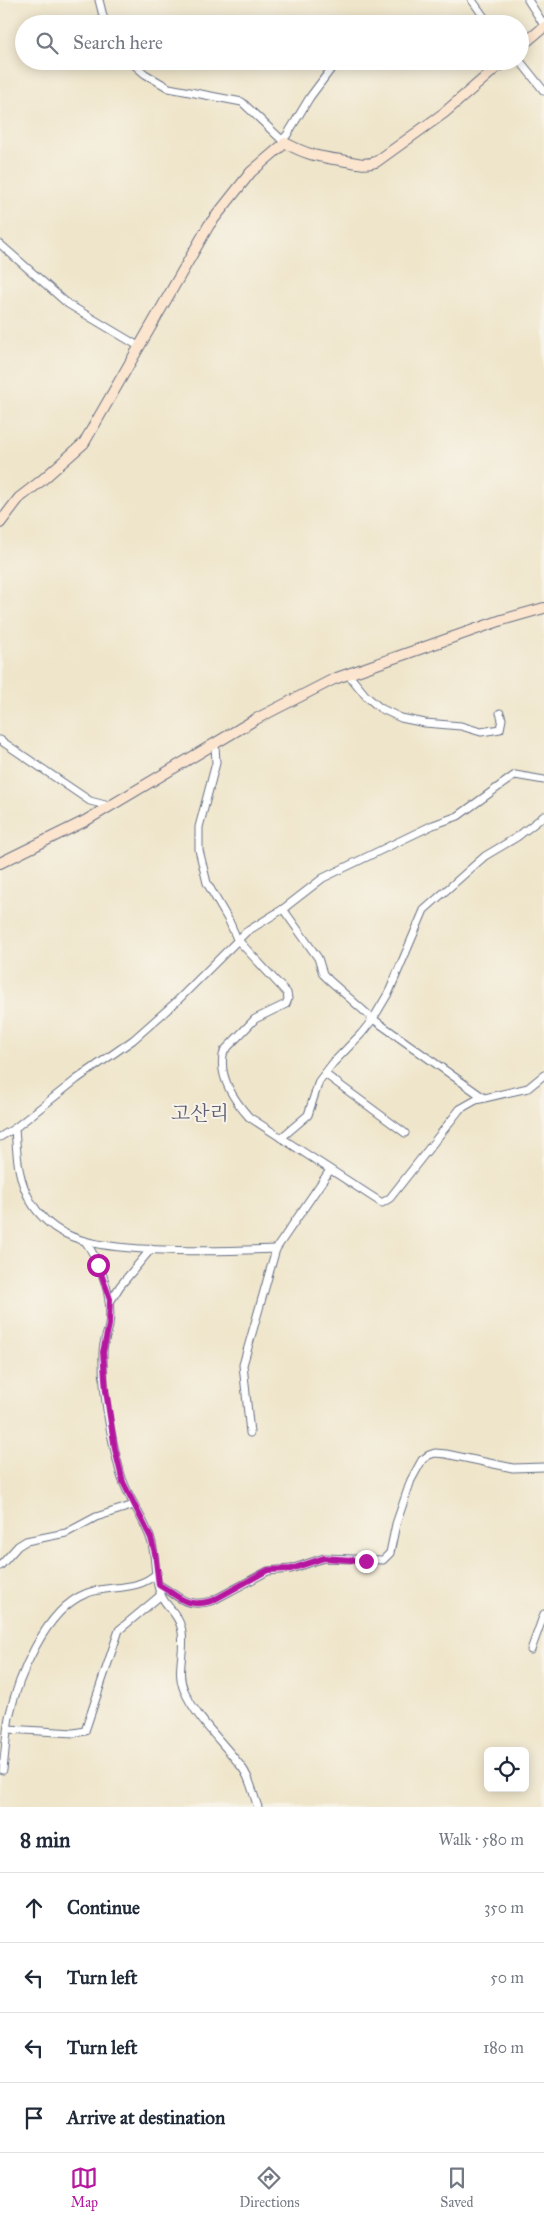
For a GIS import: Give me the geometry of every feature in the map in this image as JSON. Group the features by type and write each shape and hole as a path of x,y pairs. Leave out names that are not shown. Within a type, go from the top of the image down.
{"street":[{"path":"99,0 103,15"},
{"path":"472,0 483,15"},
{"path":"528,0 544,26 529,39"},
{"path":"140,70 169,88 242,102 283,141 304,153 321,158 366,165 376,162 444,113 494,70"},
{"path":"0,523 19,498 42,481 84,443 209,225 251,172 283,141 310,97 330,70"},
{"path":"527,70 544,91"},
{"path":"0,244 68,304 140,346"},
{"path":"0,862 85,821 256,719 348,674 502,620 544,608"},
{"path":"348,674 366,696 380,708 401,718 425,723 461,726 481,732 500,729 502,725 500,713"},
{"path":"0,740 90,801 109,806"},
{"path":"215,745 216,763 199,827 200,850 210,890 229,921 236,939 282,988 288,999 286,1004 255,1019 224,1051 225,1080 239,1106 249,1117 382,1203 387,1201 460,1109 476,1100 528,1088 542,1080"},
{"path":"0,1137 15,1128 133,1040 176,1002 236,939 283,909 323,878 433,825 458,816 515,775 544,780"},
{"path":"281,1138 308,1115 320,1081 373,1019 389,992 424,910 485,856 516,837 544,816"},
{"path":"283,909 318,958 323,974 373,1019 484,1098"},
{"path":"325,1074 405,1133"},
{"path":"15,1128 17,1164 24,1189 31,1202 61,1232 85,1241 151,1249 209,1252 276,1249"},
{"path":"250,1433 244,1365 276,1249 330,1170"},
{"path":"85,1241 98,1265 110,1302 109,1325 103,1352 106,1397 119,1469 125,1487 151,1538 161,1595 173,1609 183,1633 180,1676 184,1690 206,1723 244,1770 258,1807"},
{"path":"110,1302 127,1277 151,1249"},
{"path":"159,1585 186,1603 202,1603 212,1601 268,1570 291,1569 324,1558 383,1560 390,1553 400,1512 416,1470 422,1460 433,1454 446,1454 498,1466 529,1469 544,1467"},
{"path":"0,1566 18,1546 26,1542 66,1533 96,1517 134,1505"},
{"path":"3,1770 8,1729 23,1674 44,1633 56,1615 75,1598 101,1590 146,1582 156,1573"},
{"path":"8,1729 74,1733 85,1730 119,1630 161,1595"},
{"path":"531,1650 544,1614"}],"district":[{"name":"고산리","path":"200,1113"}],"route":[{"path":"98,1265 110,1299 109,1325 103,1352 104,1380 115,1449 119,1469 127,1492 142,1517 151,1538 159,1585 186,1603 194,1604 212,1601 268,1570 291,1569 324,1558 366,1561"}]}
